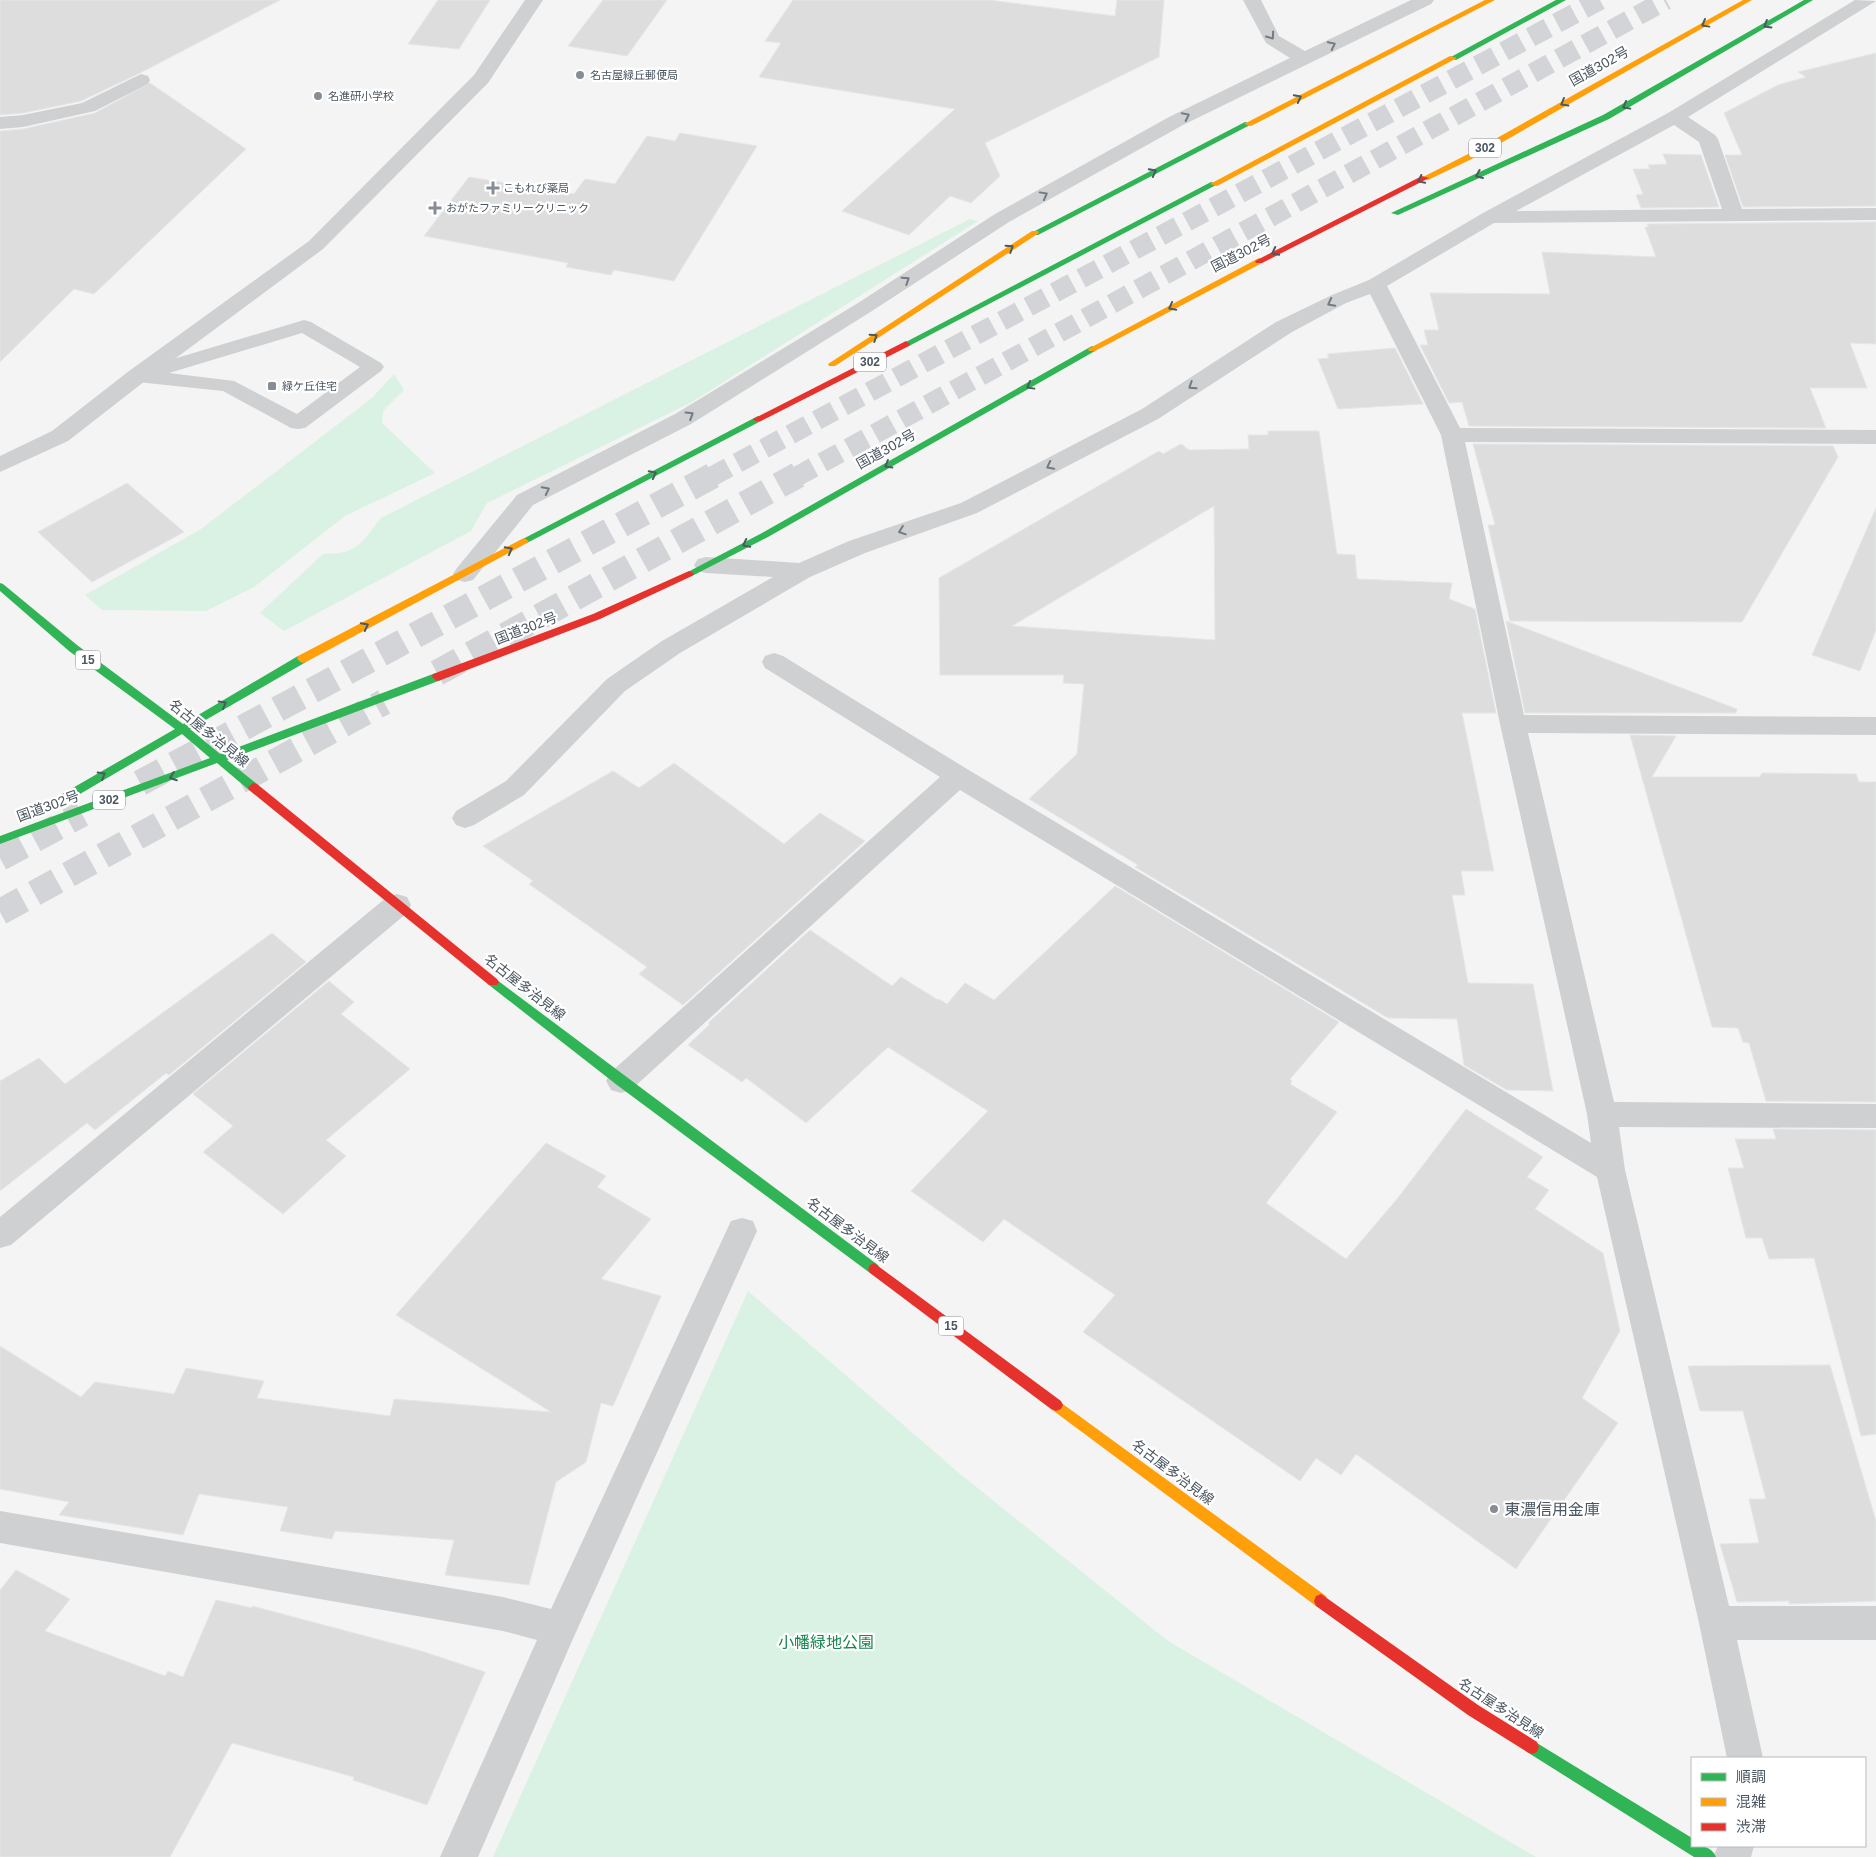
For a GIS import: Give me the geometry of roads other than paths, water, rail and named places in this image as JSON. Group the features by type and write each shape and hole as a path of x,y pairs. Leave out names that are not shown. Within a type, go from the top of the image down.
{"main road":[{"path":"824,370 1032,234 1491,0"},
{"name":"国道302号","path":"0,838 181,728 299,660 716,440 1020,286 1562,0"},
{"name":"国道302号","path":"0,838 219,760 557,632 665,586 765,535 1215,283 1336,221 1475,154 1748,0"},
{"path":"1386,217 1606,117 1670,82 1809,0"},
{"path":"1215,283 1268,268 1293,257"},
{"path":"716,440 807,380"},
{"name":"名古屋多治見線","path":"0,586 73,648 181,728 397,905 621,1081 1243,1544 1473,1710 1691,1846"},
{"name":"名古屋多治見線","path":"1692,1847 1708,1857"}],"street":[{"path":"0,465 60,436 137,376 316,245 481,79 534,0"},
{"path":"1252,0 1272,40 1304,59"},
{"path":"1387,0 1406,9"},
{"path":"465,574 526,500 684,419 865,307 1002,218 1176,121 1425,0"},
{"path":"466,818 515,788 616,685 671,647 802,571 857,547 969,508 1150,414 1284,327 1339,299 1376,284 1490,217 1676,116 1863,8"},
{"path":"0,123 23,121 88,107 141,80"},
{"path":"1676,116 1708,139 1734,215"},
{"path":"1490,217 1876,214"},
{"path":"1376,284 1452,435 1513,724 1602,1114 1610,1170 1716,1623 1745,1757"},
{"path":"1452,435 1876,437"},
{"path":"706,565 802,571"},
{"path":"774,662 958,776 1610,1170"},
{"path":"1513,724 1876,726"},
{"path":"621,1081 958,776"},
{"path":"0,1235 397,905"},
{"path":"1602,1114 1876,1116"},
{"path":"459,1857 742,1231"},
{"path":"0,1527 503,1614 560,1630"},
{"path":"1716,1623 1876,1623"}],"lane":[{"path":"304,326 374,367 298,422 227,385 137,376 304,326"}],"tunnel":[{"path":"711,477 1600,0"},
{"path":"796,477 1666,0"},
{"path":"140,783 714,475"},
{"path":"437,673 798,475"},
{"path":"0,912 384,702"},
{"path":"0,858 82,814"}],"place":[{"name":"名古屋緑丘郵便局","path":"580,75"},
{"name":"名進研小学校","path":"318,96"},
{"name":"こもれび薬局","path":"493,188"},
{"name":"おがたファミリークリニック","path":"435,208"},
{"name":"緑ケ丘住宅","path":"272,386"},
{"name":"東濃信用金庫","path":"1494,1509"}],"park label":[{"name":"小幡緑地公園","path":"826,1642"}]}
